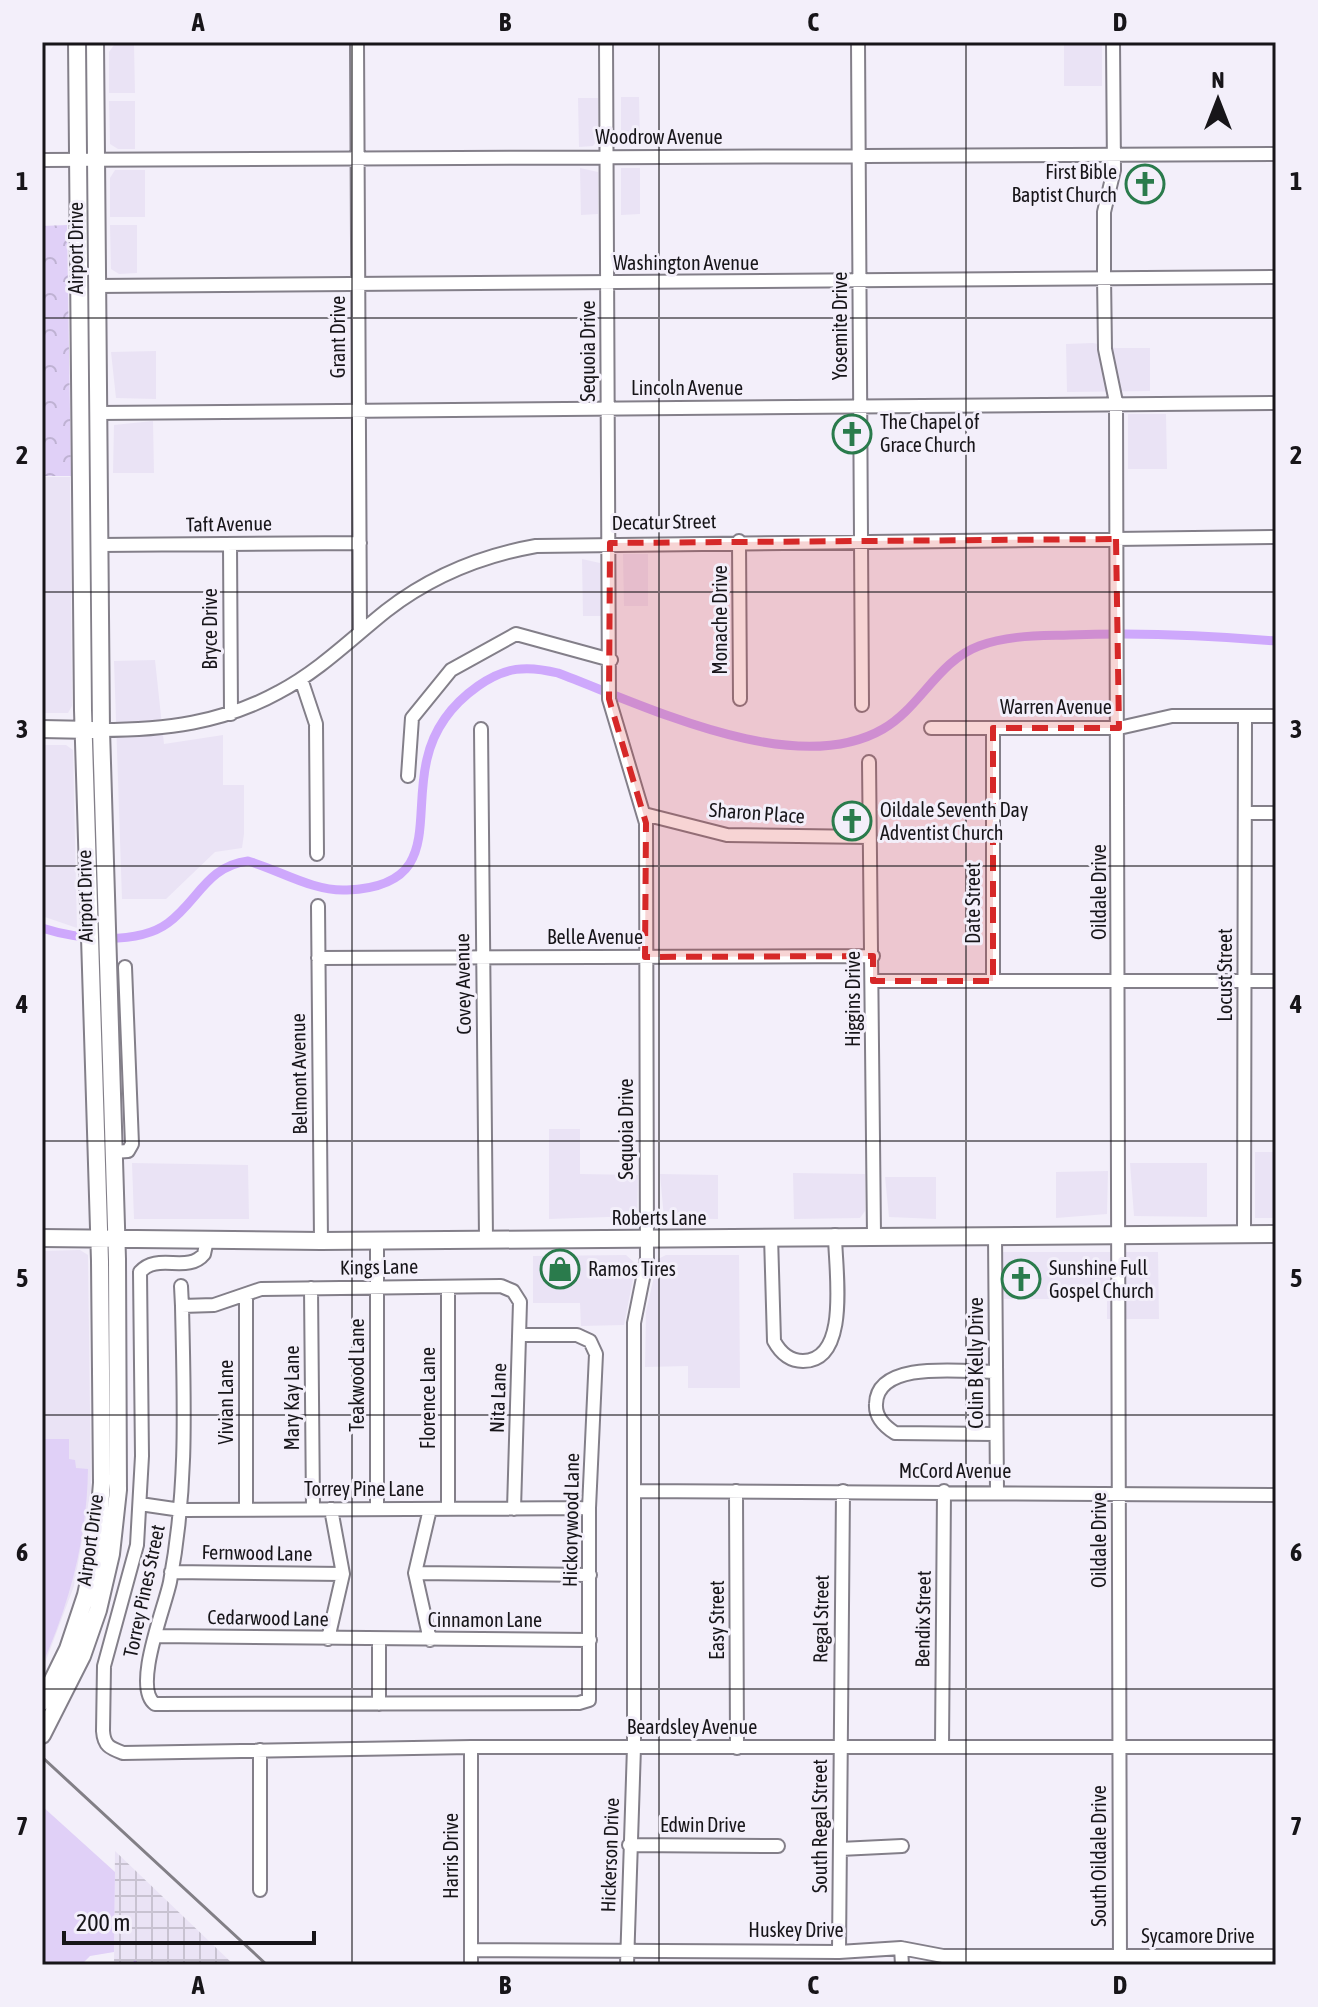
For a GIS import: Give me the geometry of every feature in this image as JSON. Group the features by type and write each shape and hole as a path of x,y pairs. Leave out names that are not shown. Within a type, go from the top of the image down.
{"main road":[{"name":"Airport Drive","path":"77,42 83,730 98,926"},
{"name":"Airport Drive","path":"42,1702 78,1621 97,1544 102,1483 98,944 101,730 95,42"},
{"path":"42,729 101,730"},
{"name":"Airport Drive","path":"42,1735 90,1636 113,1540 118,1468 117,1240 98,944"},
{"name":"Roberts Lane","path":"42,1238 321,1241 1276,1234"}],"street":[{"name":"Grant Drive","path":"357,42 360,632"},
{"name":"Sequoia Drive","path":"606,42 609,699 644,814 647,1270 634,1323 634,1747"},
{"name":"Yosemite Drive","path":"858,42 862,705"},
{"name":"Oildale Drive","path":"1113,42 1114,154 1112,181 1104,212 1104,276 1105,349 1116,402 1119,728 1118,1746"},
{"name":"Woodrow Avenue","path":"42,160 1276,154"},
{"name":"Washington Avenue","path":"96,286 1276,277"},
{"name":"Lincoln Avenue","path":"98,413 1276,403"},
{"name":"Decatur Street","path":"101,730 180,726 231,714 301,679 425,584 489,556 536,546 739,541 1276,537"},
{"name":"Monache Drive","path":"739,541 740,699"},
{"name":"Taft Avenue","path":"99,545 360,543"},
{"name":"Bryce Drive","path":"230,544 231,714"},
{"path":"408,776 412,718 451,670 516,634 611,660"},
{"path":"301,679 316,724 317,854"},
{"name":"Warren Avenue","path":"931,728 1119,728 1172,716 1276,716"},
{"name":"Locust Street","path":"1244,1234 1245,716"},
{"name":"Date Street","path":"993,728 993,981"},
{"name":"Covey Avenue","path":"481,729 486,1239"},
{"name":"Higgins Drive","path":"869,762 874,1235"},
{"path":"1245,813 1276,813"},
{"name":"Sharon Place","path":"644,814 727,835 869,837"},
{"name":"Belmont Avenue","path":"318,906 321,1241"},
{"name":"Belle Avenue","path":"318,958 873,956"},
{"path":"113,1152 128,1151 132,1144 125,967"},
{"path":"873,981 1276,981"},
{"path":"771,1236 774,1341 790,1358 806,1361 821,1356 835,1337 835,1235"},
{"name":"Colin B Kelly Drive","path":"995,1235 997,1491"},
{"path":"140,1504 140,1272 157,1262 194,1263 204,1254 207,1240"},
{"name":"Teakwood Lane","path":"377,1240 377,1509"},
{"name":"Torrey Pines Street","path":"181,1286 185,1447 181,1510 171,1572 145,1690 155,1704 579,1703 589,1700"},
{"name":"Kings Lane","path":"246,1296 261,1289 311,1288 501,1286 513,1291"},
{"name":"Florence Lane","path":"448,1287 448,1508"},
{"name":"Mary Kay Lane","path":"311,1288 313,1508"},
{"name":"Nita Lane","path":"513,1291 520,1302 514,1509"},
{"path":"182,1306 214,1305 246,1296"},
{"name":"Vivian Lane","path":"246,1296 246,1508"},
{"name":"Hickorywood Lane","path":"520,1335 577,1335 590,1341 596,1354 589,1508 589,1700"},
{"path":"996,1372 902,1373 887,1380 876,1400 878,1416 895,1433 996,1434"},
{"name":"McCord Avenue","path":"634,1491 1276,1495"},
{"name":"Easy Street","path":"736,1491 737,1748"},
{"name":"Regal Street","path":"840,1748 843,1491"},
{"name":"Bendix Street","path":"942,1747 944,1491"},
{"name":"Torrey Pine Lane","path":"140,1504 181,1510 589,1508"},
{"name":"Beardsley Avenue","path":"140,1504 132,1571 104,1666 104,1742 123,1753 471,1747 1276,1747"},
{"path":"328,1639 341,1597 343,1574 331,1509"},
{"path":"430,1509 415,1573 430,1640"},
{"name":"Fernwood Lane","path":"171,1572 343,1574"},
{"path":"415,1573 590,1575"},
{"name":"Cedarwood Lane","path":"155,1636 379,1640"},
{"path":"379,1640 379,1704"},
{"name":"Cinnamon Lane","path":"379,1640 590,1640"},
{"name":"South Oildale Drive","path":"1118,1746 1120,1961"},
{"name":"Harris Drive","path":"471,1747 471,1965"},
{"name":"Hickerson Drive","path":"627,1965 634,1747"},
{"name":"South Regal Street","path":"839,1952 840,1748"},
{"path":"260,1750 260,1890"},
{"name":"Edwin Drive","path":"629,1845 778,1846"},
{"path":"840,1849 902,1846"},
{"name":"Huskey Drive","path":"471,1950 627,1948 839,1952 901,1948 943,1956 1120,1961"},
{"path":"901,1948 902,1965"},
{"name":"Sycamore Drive","path":"1120,1961 1243,1961 1276,1956"}],"highlighted area":[{"path":"1116,539 1119,728 993,728 993,981 873,981 873,956 645,957 646,823 609,699 610,543"}],"shaded area":[{"path":"1064,42 1102,42 1102,86 1064,86"},
{"path":"114,45 134,45 135,93 109,93 109,52"},
{"path":"621,97 639,97 640,145 621,146"},
{"path":"578,98 598,98 598,139 593,146 579,147"},
{"path":"109,101 135,101 135,149 118,149 110,144"},
{"path":"580,168 598,172 598,214 581,215"},
{"path":"621,168 640,168 640,214 621,215"},
{"path":"115,170 145,170 145,217 110,217 110,178"},
{"path":"110,225 137,225 137,273 119,274 111,269"},
{"path":"1093,343 1116,348 1150,348 1150,391 1067,392 1066,344"},
{"path":"156,351 156,399 116,398 111,352"},
{"path":"1128,414 1166,414 1167,469 1128,469"},
{"path":"153,421 154,473 113,473 114,425"},
{"path":"42,477 70,477 72,706 68,713 42,713"},
{"path":"623,554 648,554 648,606 624,606"},
{"path":"582,559 600,563 601,616 583,616"},
{"path":"155,660 164,744 223,735 223,785 244,785 244,834 242,848 215,852 166,899 122,899 114,661"},
{"path":"42,745 66,745 73,750 77,928 42,916"},
{"path":"549,1129 580,1129 580,1174 638,1175 637,1216 549,1219"},
{"path":"1255,1152 1276,1152 1276,1218 1255,1218"},
{"path":"132,1163 248,1165 249,1219 134,1219"},
{"path":"1130,1163 1207,1163 1207,1217 1134,1216"},
{"path":"1108,1171 1107,1214 1056,1218 1056,1172"},
{"path":"793,1173 865,1174 865,1211 860,1218 794,1219"},
{"path":"660,1174 718,1175 718,1219 664,1218"},
{"path":"885,1177 936,1177 936,1219 889,1217"},
{"path":"80,1250 88,1255 91,1489 74,1586 42,1671 42,1251"},
{"path":"1003,1252 1158,1252 1159,1319 1107,1319 1107,1299 1004,1299"},
{"path":"626,1255 636,1264 624,1325 581,1326 580,1303 533,1303 533,1256"},
{"path":"666,1255 739,1255 740,1388 688,1388 688,1366 645,1367 646,1312 658,1259"},
{"path":"115,1851 234,1965 114,1965"}],"green space":[{"path":"67,225 71,476 42,476 42,226"},
{"path":"42,1439 69,1439 69,1459 75,1460 76,1468 88,1469 84,1520 75,1570 61,1618 42,1665"},
{"path":"42,1806 115,1872 114,1952 90,1956 81,1965 42,1965"}],"waterway":[{"path":"42,928 89,937 140,935 168,923 222,870 248,861 309,884 335,890 377,886 397,876 410,863 417,846 427,759 439,727 468,693 507,671 536,669 558,673 676,719 720,732 765,742 807,746 847,743 883,729 908,709 952,662 979,646 1001,640 1121,634 1276,641"}],"railway":[{"path":"42,1757 267,1965"}],"place":[{"name":"First Bible Baptist Church","path":"1145,184"},
{"name":"The Chapel of Grace Church","path":"852,434"},
{"name":"Oildale Seventh Day Adventist Church","path":"852,821"},
{"name":"Ramos Tires","path":"560,1269"},
{"name":"Sunshine Full Gospel Church","path":"1021,1279"}]}
